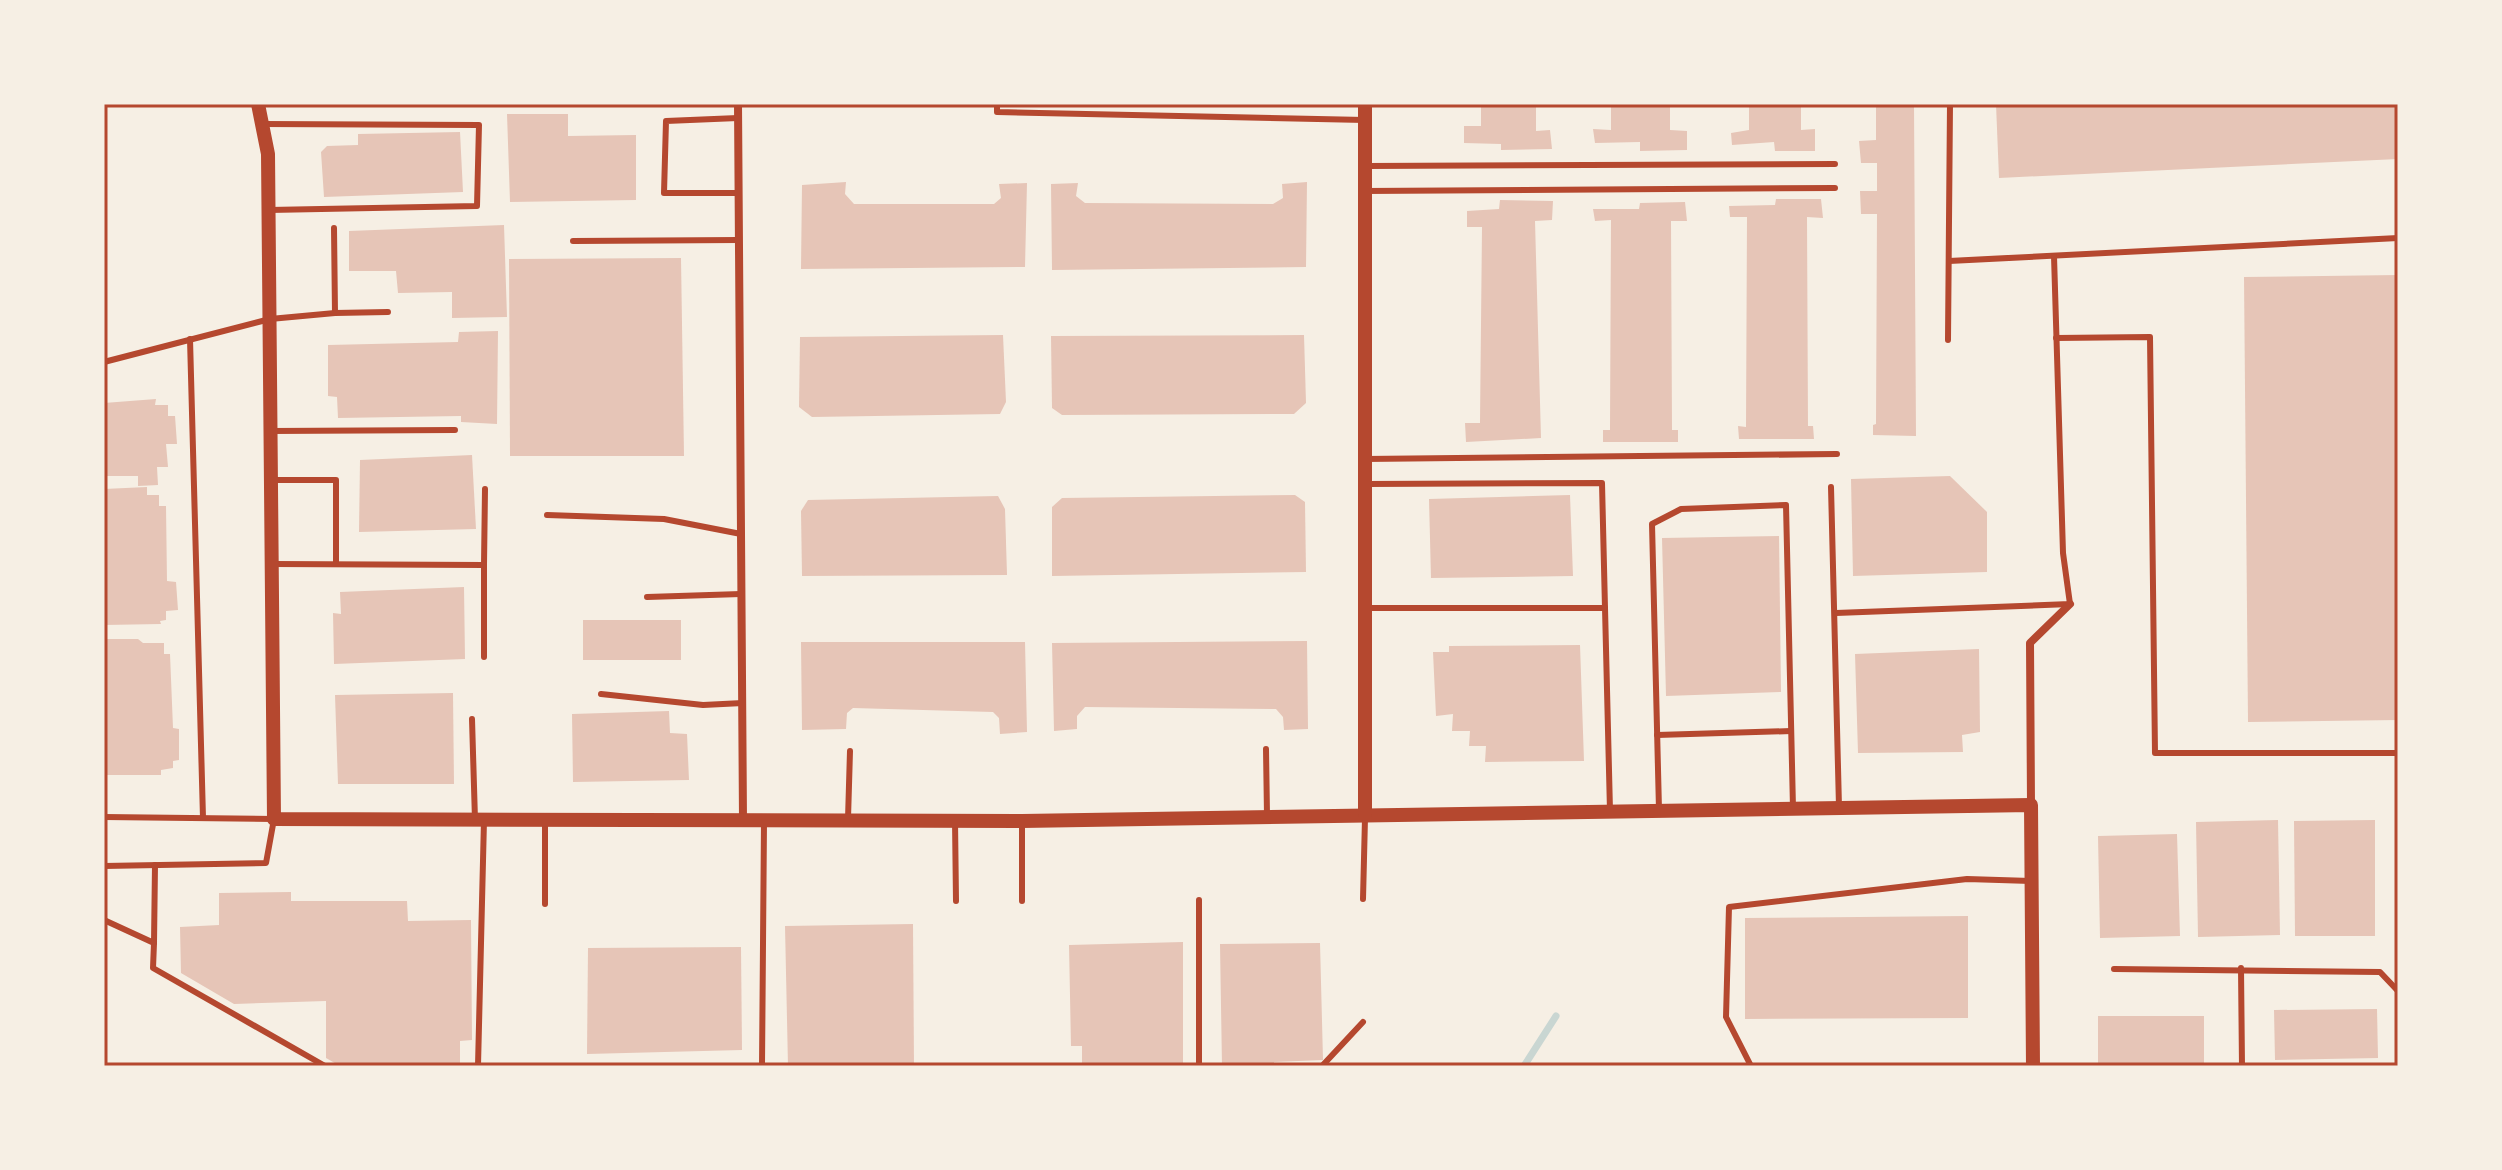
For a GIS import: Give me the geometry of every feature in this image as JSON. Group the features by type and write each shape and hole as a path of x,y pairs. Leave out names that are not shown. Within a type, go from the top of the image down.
{"street":[{"path":"258,104 268,154 274,819 1022,821 2031,805"},
{"path":"738,104 743,820"},
{"path":"1365,112 1365,814"},
{"path":"2033,1066 2030,643 2070,604"}],"lane":[{"path":"997,104 997,112 1365,112"},
{"path":"1948,340 1950,104"},
{"path":"738,118 666,121 664,193 739,193"},
{"path":"262,124 479,125 477,206 269,210"},
{"path":"1365,166 1835,164"},
{"path":"1364,191 1835,188"},
{"path":"334,228 335,313"},
{"path":"1949,261 2398,238"},
{"path":"573,241 739,240"},
{"path":"1836,613 2070,604 2063,553 2054,256"},
{"path":"104,362 270,319 388,312"},
{"path":"2056,338 2150,337 2155,753 2398,753"},
{"path":"190,339 203,818"},
{"path":"271,431 455,430"},
{"path":"1365,459 1837,454"},
{"path":"272,480 336,480 336,564"},
{"path":"1365,484 1602,483 1610,811"},
{"path":"1831,487 1840,808"},
{"path":"484,657 485,489"},
{"path":"1659,810 1652,524 1681,509 1786,505 1793,808"},
{"path":"547,515 664,519 741,534"},
{"path":"273,564 484,565"},
{"path":"647,597 741,594"},
{"path":"1365,608 1605,608"},
{"path":"601,694 703,705 743,703"},
{"path":"472,719 480,820 478,1066"},
{"path":"1657,735 1791,731"},
{"path":"1266,749 1267,815"},
{"path":"848,819 850,751"},
{"path":"1363,899 1365,814"},
{"path":"104,817 274,819 266,863 104,866"},
{"path":"545,820 545,904"},
{"path":"762,1066 764,820"},
{"path":"955,820 956,901"},
{"path":"1022,821 1022,901"},
{"path":"155,865 153,968 325,1066"},
{"path":"1751,1066 1726,1017 1729,907 1967,879 2032,881"},
{"path":"1199,900 1199,1066"},
{"path":"104,920 154,943"},
{"path":"2241,968 2242,1066"},
{"path":"2114,969 2241,968 2380,972 2398,991"},
{"path":"1322,1066 1363,1022"}],"building":[{"path":"1481,104 1536,104 1536,131 1550,130 1552,149 1501,150 1501,144 1464,143 1464,126 1481,126"},
{"path":"1611,104 1670,104 1670,130 1687,131 1687,150 1640,151 1640,142 1595,143 1593,129 1611,130"},
{"path":"1749,104 1801,104 1801,130 1815,129 1815,151 1775,151 1774,142 1732,145 1731,133 1749,130"},
{"path":"1876,104 1914,104 1916,436 1873,435 1873,425 1876,424 1877,214 1861,214 1860,191 1877,191 1877,163 1861,163 1859,141 1876,140"},
{"path":"1996,104 2398,104 2398,159 1999,178"},
{"path":"507,114 568,114 568,136 636,135 636,200 510,202"},
{"path":"460,132 463,192 324,197 321,152 327,146 358,145 358,134"},
{"path":"846,182 845,194 854,204 994,204 1001,198 999,184 1027,183 1025,267 801,269 802,185"},
{"path":"1307,182 1306,267 1052,270 1051,184 1078,183 1076,196 1085,203 1273,204 1283,198 1282,184"},
{"path":"1776,199 1821,199 1823,218 1807,217 1808,426 1813,426 1814,439 1739,439 1738,426 1746,427 1747,217 1730,217 1729,206 1775,205"},
{"path":"1500,200 1553,201 1552,220 1535,221 1541,438 1466,442 1465,423 1480,423 1482,227 1467,227 1467,211 1499,209"},
{"path":"1685,202 1687,221 1671,221 1672,430 1678,430 1678,442 1603,442 1603,430 1610,430 1611,220 1595,221 1593,209 1639,209 1640,203"},
{"path":"504,225 507,317 452,318 452,292 398,293 396,271 349,271 349,231"},
{"path":"681,258 684,456 510,456 509,259"},
{"path":"2398,275 2398,720 2248,722 2244,277"},
{"path":"498,331 497,424 461,422 461,416 338,418 337,397 328,396 328,345 458,342 459,332"},
{"path":"1003,335 1006,402 1000,414 812,417 799,407 800,337"},
{"path":"1304,335 1306,403 1294,414 1062,415 1052,408 1051,336"},
{"path":"156,399 155,405 168,405 168,416 175,416 177,444 166,444 168,467 157,467 158,485 138,486 138,476 104,476 104,403"},
{"path":"472,455 476,529 359,532 360,460"},
{"path":"1950,476 1987,512 1987,572 1853,576 1851,479"},
{"path":"147,487 147,495 159,495 159,506 166,506 167,581 176,582 178,610 166,611 166,620 160,621 161,624 104,625 104,489"},
{"path":"1295,495 1305,502 1306,572 1052,576 1052,507 1062,498"},
{"path":"1570,495 1573,576 1431,578 1429,499"},
{"path":"998,496 1005,509 1007,575 802,576 801,511 808,500"},
{"path":"1779,536 1781,692 1666,696 1662,538"},
{"path":"464,587 465,659 334,664 333,613 341,614 340,592"},
{"path":"583,620 681,620 681,660 583,660"},
{"path":"104,639 164,643 164,654 170,654 173,728 179,729 179,760 173,761 173,768 161,770 161,775 104,775"},
{"path":"1307,641 1308,729 1284,730 1283,717 1276,709 1085,707 1077,716 1077,729 1054,731 1052,643"},
{"path":"801,642 1025,642 1027,732 1000,734 999,718 993,712 853,708 847,713 846,729 802,730"},
{"path":"1580,645 1584,761 1485,762 1486,746 1469,746 1470,731 1452,731 1453,714 1436,716 1433,652 1449,652 1449,646"},
{"path":"1979,649 1980,732 1962,735 1963,752 1858,753 1855,654"},
{"path":"453,693 454,784 338,784 335,695"},
{"path":"669,711 670,733 687,734 689,780 573,782 572,714"},
{"path":"2278,820 2280,935 2198,937 2196,822"},
{"path":"2375,820 2375,936 2295,936 2294,821"},
{"path":"2177,834 2180,936 2100,938 2098,836"},
{"path":"291,892 291,901 407,901 408,921 471,920 472,1040 460,1041 460,1066 340,1066 326,1058 326,1001 234,1004 181,973 180,927 219,925 219,893"},
{"path":"1968,916 1968,1018 1745,1019 1745,918"},
{"path":"913,924 914,1066 788,1066 785,926"},
{"path":"1183,942 1183,1066 1082,1066 1082,1046 1071,1046 1069,945"},
{"path":"1320,943 1323,1060 1274,1062 1274,1066 1222,1066 1220,944"},
{"path":"741,947 742,1050 587,1054 588,948"},
{"path":"2377,1009 2378,1058 2275,1060 2274,1010"},
{"path":"2098,1016 2204,1016 2204,1066 2098,1066"}],"waterway":[{"path":"1524,1066 1556,1016"}]}
